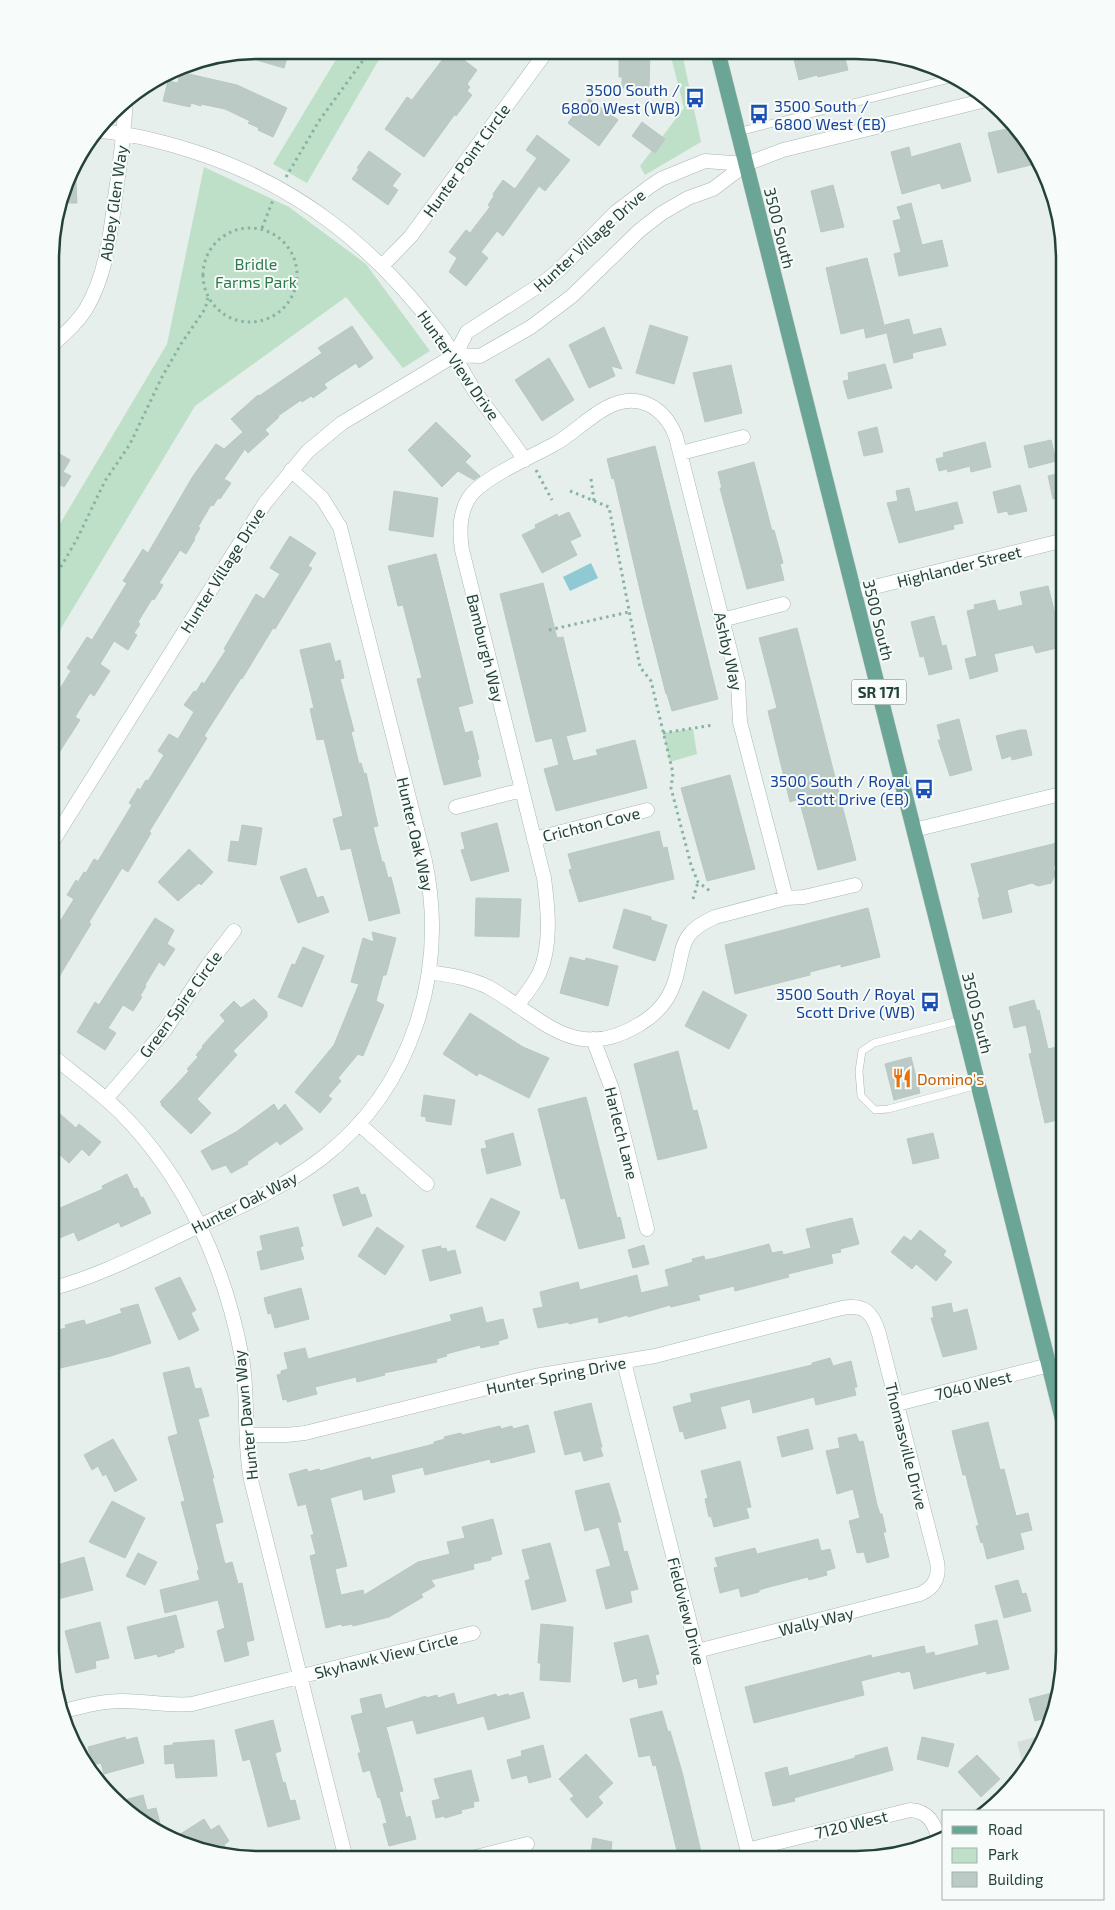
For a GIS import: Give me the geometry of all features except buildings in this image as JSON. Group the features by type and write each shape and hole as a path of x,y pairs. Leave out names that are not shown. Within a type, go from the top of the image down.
{"main road":[{"name":"3500 South","path":"720,59 1056,1395"}],"street":[{"name":"Hunter Point Circle","path":"383,265 411,236 541,59"},
{"path":"746,164 784,150 980,102"},
{"name":"Abbey Glen Way","path":"59,338 85,310 108,254 125,110"},
{"name":"Hunter View Drive","path":"104,132 178,146 213,158 280,188 334,224 383,265 440,334 455,355 477,394 527,459"},
{"name":"Hunter Village Drive","path":"455,355 466,332 543,283 559,270 616,212 661,179 705,161 746,164"},
{"name":"Hunter Village Drive","path":"59,831 254,519 291,470 308,452 342,423 455,355 480,356 544,318 572,296 640,230 662,213 688,198 713,189 746,164"},
{"name":"Bamburgh Way","path":"517,1006 538,976 546,942 548,904 544,878 462,550 460,521 466,502 476,489 562,440 611,405 618,402 634,402 657,409"},
{"name":"Ashby Way","path":"657,409 669,421 681,453 739,688 740,722 786,898"},
{"path":"681,453 743,437"},
{"name":"Hunter Oak Way","path":"59,1286 112,1268 200,1226 257,1198 322,1158 359,1124 387,1087 400,1064 421,1009 430,972 432,923 429,882 344,538 329,507 291,470"},
{"name":"Highlander Street","path":"854,592 1056,542"},
{"path":"722,620 783,604"},
{"path":"456,807 522,790"},
{"path":"914,830 1056,795"},
{"name":"Crichton Cove","path":"534,839 647,810"},
{"path":"430,972 476,982 492,989 543,1024 560,1032 582,1039 604,1038 641,1024 656,1012 670,993 675,981 682,947 686,939 698,926 715,917 786,898 804,897 855,885"},
{"name":"Green Spire Circle","path":"106,1099 165,1030 208,965 234,931"},
{"name":"Harlech Lane","path":"593,1039 612,1089 647,1229"},
{"name":"Hunter Dawn Way","path":"59,1061 106,1099 136,1130 167,1168 181,1189 200,1226 219,1272 242,1359 251,1480 344,1851"},
{"path":"359,1124 428,1184"},
{"name":"Hunter Spring Drive","path":"247,1436 305,1433 535,1376 655,1356 842,1308 854,1307 864,1310"},
{"name":"Thomasville Drive","path":"864,1310 877,1327 937,1562 938,1574 933,1585"},
{"name":"Fieldview Drive","path":"624,1362 748,1851"},
{"name":"7040 West","path":"896,1404 1056,1363"},
{"name":"Wally Way","path":"697,1651 914,1596 924,1592 933,1585"},
{"name":"Skyhawk View Circle","path":"68,1710 110,1701 169,1705 192,1704 472,1633"},
{"name":"7120 West","path":"763,1851 902,1811 917,1810 925,1814 934,1826 937,1834"},
{"path":"499,1851 526,1844"}],"lane":[{"path":"738,132 946,80"},
{"path":"962,1020 874,1043 862,1051 859,1071 861,1096 875,1110 888,1110 978,1085"}],"path":[{"path":"288,173 319,121 364,59"},
{"path":"262,228 273,201"},
{"path":"252,227 262,228 286,245 293,255 298,270 298,277 292,299 278,313 260,321 244,322 230,317 217,308 208,298 203,279 204,264 211,249 218,241 240,230 252,227"},
{"path":"59,570 77,539 105,481 130,444 162,376 180,344 205,309 208,298"},
{"path":"527,459 552,500"},
{"path":"592,479 594,501"},
{"path":"570,490 609,507 640,667 651,681 673,773 671,788 691,864 698,882 710,891"},
{"path":"549,630 629,612"},
{"path":"663,734 714,725"},
{"path":"693,899 698,882"}],"shaded area":[{"path":"1038,1736 1023,1764 1017,1742"}],"green space":[{"path":"336,59 379,59 307,183 273,164"},
{"path":"672,59 683,59 701,142 645,175 640,166 684,108"},
{"name":"Bridle Farms Park","path":"204,167 289,207 366,264 430,351 403,368 346,297 195,406 59,632 59,526 167,344"},
{"path":"693,729 697,754 670,762 663,733"}],"water":[{"path":"591,563 598,578 570,591 563,577"}],"place":[{"name":"3500 South / 6800 West (WB)","path":"695,98"},
{"name":"3500 South / 6800 West (EB)","path":"759,114"},
{"name":"3500 South / Royal Scott Drive (EB)","path":"924,789"},
{"name":"3500 South / Royal Scott Drive (WB)","path":"930,1002"},
{"name":"Domino's","path":"902,1078"}]}
